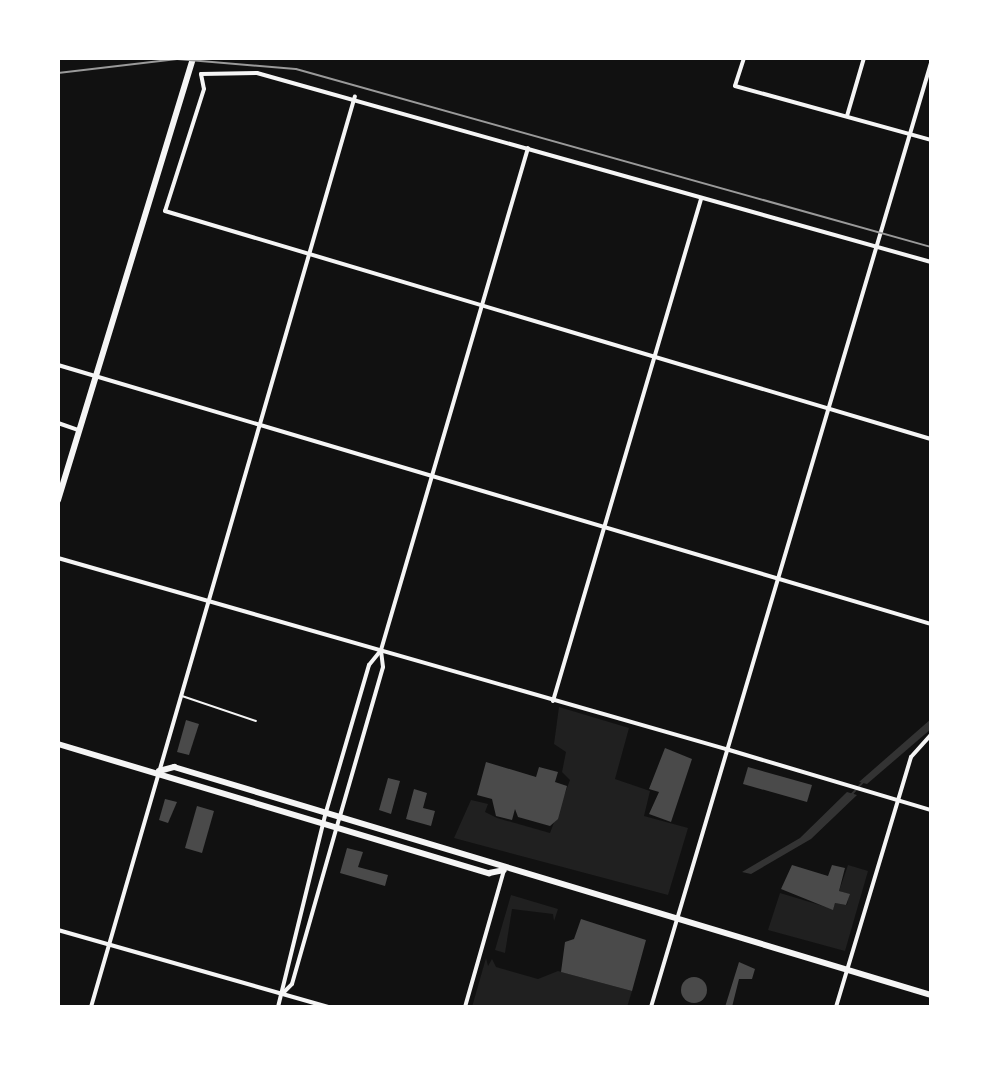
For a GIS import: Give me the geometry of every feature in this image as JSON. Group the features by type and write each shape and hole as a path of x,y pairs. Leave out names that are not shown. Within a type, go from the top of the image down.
{"main road":[{"path":"58,500 93,377 193,58"},
{"path":"58,744 159,771 322,825 489,873 504,870"},
{"path":"159,771 174,767 493,860 504,870 931,995"}],"street":[{"path":"744,58 735,86 931,140"},
{"path":"847,116 864,58"},
{"path":"651,1007 873,246 931,63"},
{"path":"931,262 701,199 355,96 268,74 201,74 204,89 165,211 481,308 931,439"},
{"path":"91,1007 355,96"},
{"path":"278,1007 322,825 369,665 381,650 528,148"},
{"path":"553,701 701,199"},
{"path":"58,365 931,624"},
{"path":"58,423 78,430"},
{"path":"58,558 931,810"},
{"path":"282,994 292,984 383,667 381,650"},
{"path":"836,1007 911,757 931,735"},
{"path":"465,1007 504,870"},
{"path":"58,930 328,1007"}],"lane":[{"path":"181,696 256,721"}],"shaded area":[{"path":"559,707 629,728 615,779 650,791 644,816 688,828 668,895 454,838 471,800 488,804 485,812 497,818 550,833 570,780 562,772 566,752 554,744"},
{"path":"931,719 931,729 867,784 859,782"},
{"path":"847,792 857,795 811,839 751,874 742,872 800,838"},
{"path":"848,865 868,871 845,951 768,930 780,893 833,909 835,903 847,905 849,894 839,891"},
{"path":"511,895 558,909 554,921 553,914 512,909 505,953 495,950"},
{"path":"486,958 488,966 492,959 496,967 538,979 558,971 632,991 627,1007 472,1007"}],"building":[{"path":"186,720 199,724 189,755 177,752"},
{"path":"665,748 692,759 671,822 649,814 659,792 649,789"},
{"path":"486,762 536,777 539,767 558,772 555,782 567,786 558,819 550,826 518,817 515,809 512,820 496,816 492,799 477,795"},
{"path":"748,767 812,785 807,802 743,784"},
{"path":"388,778 400,781 391,814 379,810"},
{"path":"414,789 427,793 423,808 435,811 431,826 406,819"},
{"path":"165,799 177,802 168,823 159,820"},
{"path":"197,806 214,811 202,853 185,848"},
{"path":"347,848 363,852 358,867 388,875 385,886 340,873"},
{"path":"792,865 828,876 832,865 845,868 839,891 850,894 846,905 835,903 833,910 781,889"},
{"path":"581,919 646,940 632,991 561,972 565,942 574,939"},
{"path":"739,962 755,969 752,979 739,979 732,1007 725,1007"},
{"path":"694,977 703,981 707,990 703,999 694,1003 685,999 681,990 685,981"}],"waterway":[{"path":"851,795 863,782"}],"railway":[{"path":"58,73 177,59 296,69 931,247"}]}
